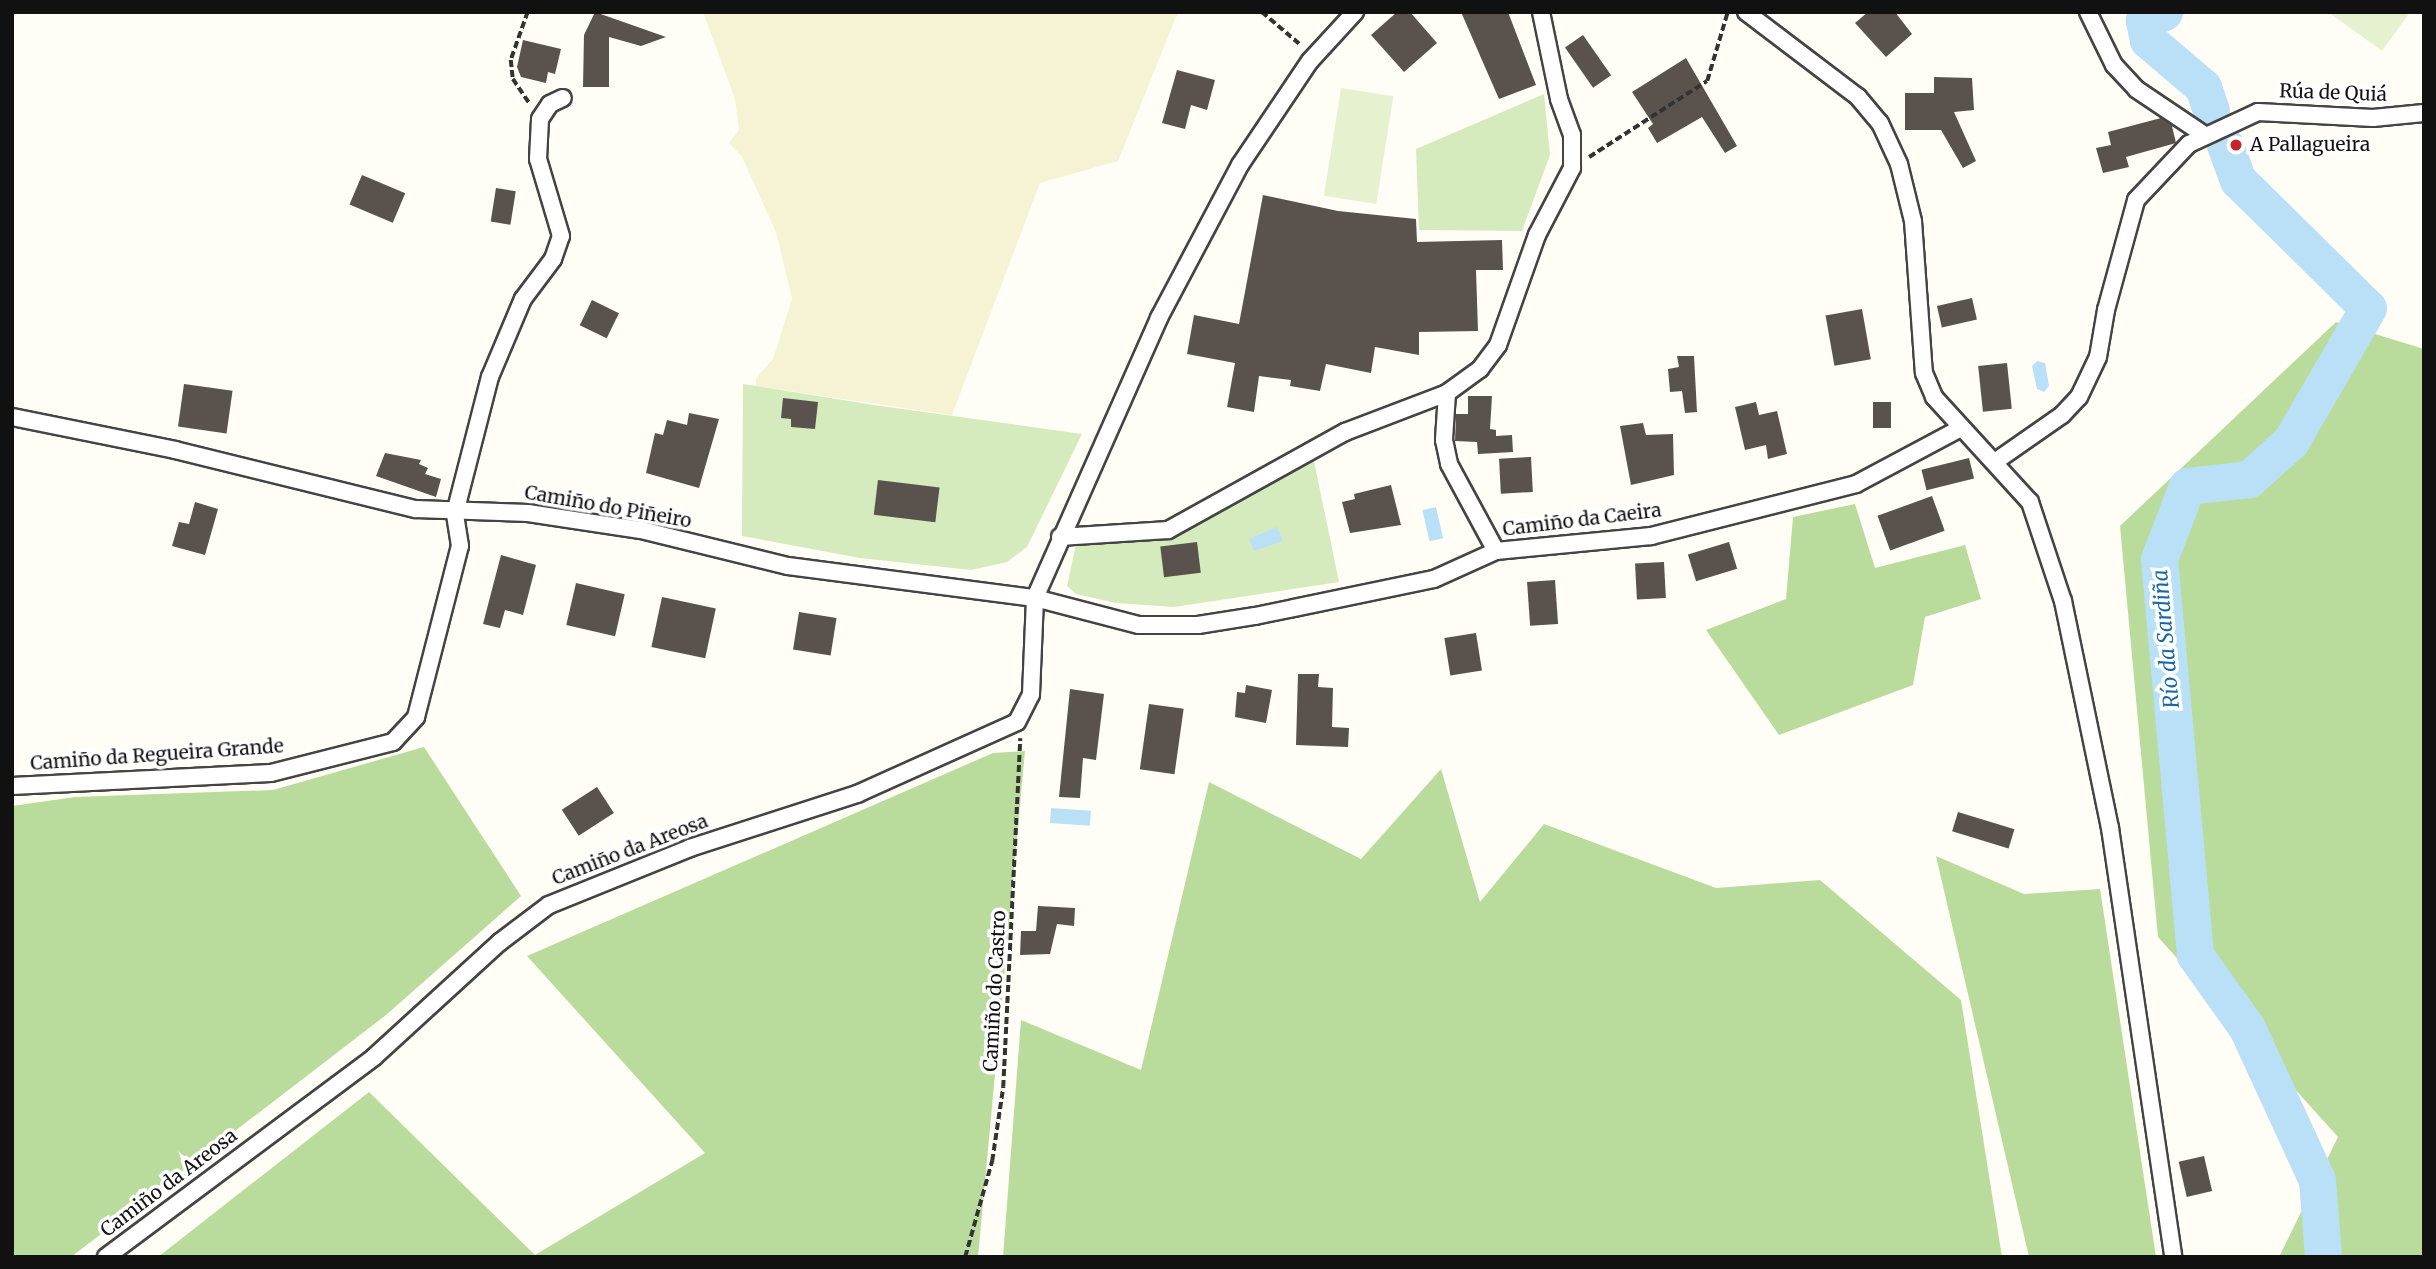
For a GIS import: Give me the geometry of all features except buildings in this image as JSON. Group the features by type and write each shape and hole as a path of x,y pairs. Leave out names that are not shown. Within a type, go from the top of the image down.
{"street":[{"path":"1017,722 1031,694 1035,598 1159,318 1240,165 1315,56 1355,12"},
{"path":"1060,537 1168,530 1345,432 1447,393 1480,369 1498,345 1537,235 1572,168 1572,135 1559,99 1541,12"},
{"path":"1746,12 1858,97 1880,124 1899,164 1913,221 1924,373 1934,397 1961,428 1996,461 2030,502 2063,601 2110,828 2173,1257"},
{"path":"2088,12 2114,65 2136,89 2203,134"},
{"path":"455,513 490,377 523,299 553,259 561,236 538,159 540,120 551,104 563,98"},
{"name":"Rúa de Quiá","path":"1996,461 2062,415 2079,397 2098,357 2106,310 2136,200 2155,176 2203,134 2258,112 2373,118 2424,113"},
{"path":"1447,393 1444,440 1450,464 1496,551"},
{"name":"Camiño do Piñeiro","path":"12,417 175,450 416,509 455,513 528,513 641,530 788,566 1035,598"},
{"name":"Camiño da Caeira","path":"1035,598 1139,625 1198,625 1434,579 1496,551 1651,536 1856,484 1961,428"},
{"name":"Camiño da Regueira Grande","path":"12,786 271,773 393,742 416,717 460,546 455,513"},
{"name":"Camiño da Areosa","path":"106,1257 374,1057 500,942 549,905 690,848 857,794 1017,722"}],"path":[{"path":"528,12 510,60 513,79 540,120"},
{"path":"1262,12 1315,56"},
{"path":"1572,168 1707,81 1727,12"},
{"name":"Camiño do Castro","path":"965,1257 992,1161 1003,1087 1021,745 1017,722"}],"shaded area":[{"path":"703,12 1178,12 1118,161 1040,183 952,415 756,386 756,378 773,359 792,299 776,232 742,157 729,143 739,130 735,99"}],"green space":[{"path":"2328,12 2410,12 2382,51"},
{"path":"1341,88 1393,96 1376,204 1324,196"},
{"path":"1544,94 1550,155 1522,231 1419,230 1416,149"},
{"path":"2336,322 2424,349 2424,1257 2279,1257 2338,1137 2158,937 2120,526"},
{"path":"743,384 1082,434 1027,547 1007,562 971,570 860,558 742,536"},
{"path":"1314,461 1339,582 1174,607 1116,603 1076,594 1067,586 1076,544 1170,536"},
{"path":"1855,504 1875,568 1965,545 1981,599 1925,617 1913,685 1779,735 1706,630 1786,599 1793,517"},
{"path":"424,747 521,896 386,1015 71,1257 12,1257 12,806 75,797 273,790"},
{"path":"1025,751 978,1257 158,1257 369,1092 535,1255 705,1153 527,956 993,753"},
{"path":"1441,769 1480,902 1544,824 1716,888 1820,880 1961,1000 2002,1257 1003,1257 1021,1020 1141,1070 1209,782 1361,859"},
{"path":"1936,856 2024,894 2100,889 2156,1257 2029,1257"}],"water":[{"path":"2037,361 2045,363 2049,386 2044,392 2037,389 2032,366"},
{"path":"1436,507 1443,538 1430,541 1422,510"},
{"path":"1277,527 1283,541 1254,551 1249,539"},
{"path":"1051,808 1091,811 1090,826 1050,823"}],"waterway":[{"name":"Río da Sardiña","path":"2164,12 2144,20 2148,40 2203,87 2211,110"},
{"name":"Río da Sardiña","path":"2225,145 2238,180 2368,308 2291,441 2249,479 2187,486 2159,559 2195,955 2247,1028 2317,1180 2323,1257"}],"place":[{"name":"A Pallagueira","path":"2236,145"}]}
